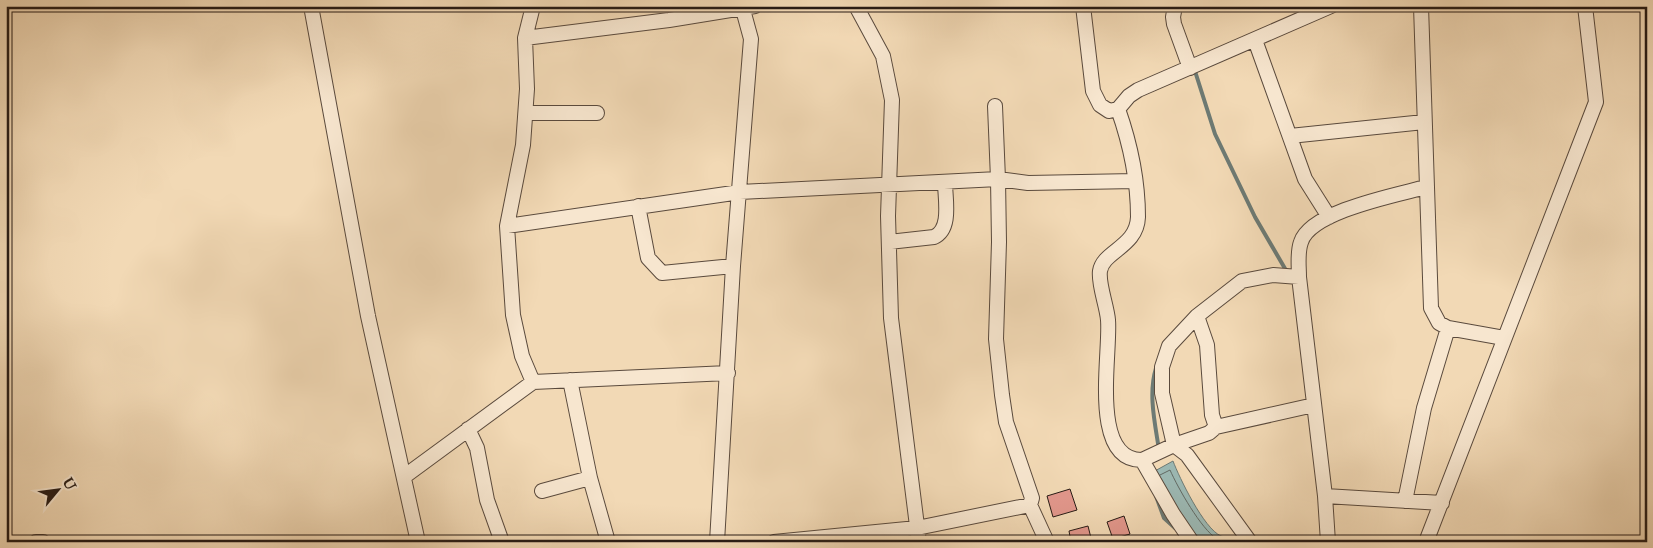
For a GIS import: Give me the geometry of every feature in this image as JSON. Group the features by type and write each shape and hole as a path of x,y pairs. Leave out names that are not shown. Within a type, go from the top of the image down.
{"street":[{"path":"311,6 368,316 405,476 418,542"},
{"path":"533,6 525,38 526,113 523,144 507,226 513,315 522,356 533,382"},
{"path":"856,6 883,56 892,100 889,185 891,318 920,542"},
{"path":"1083,6 1093,91 1100,105 1109,111 1118,109 1129,96 1138,90 1256,40 1291,22 1332,6"},
{"path":"1175,6 1174,24 1193,67"},
{"path":"1421,6 1431,308 1439,323 1448,328 1504,338"},
{"path":"1426,542 1504,338 1590,123 1596,102 1585,6"},
{"path":"525,38 669,20 747,7 751,39 734,266 717,542"},
{"path":"1256,40 1305,179 1328,217"},
{"path":"995,106 1000,242 996,339 1002,396 1008,430 1032,498 1030,506 1047,542"},
{"path":"1118,109 1135,181 1136,229 1132,237 1103,264 1099,272 1108,320 1108,428 1120,452 1131,461 1142,460 1174,445 1208,434 1216,427 1314,405"},
{"path":"526,113 597,113"},
{"path":"1290,136 1424,122"},
{"path":"507,226 740,192 998,179 1028,183 1135,181"},
{"path":"889,242 934,237 940,234 945,228 945,182"},
{"path":"1328,542 1325,496 1300,277 1301,241 1310,229 1328,217 1426,187"},
{"path":"638,206 648,258 662,273 734,266"},
{"path":"1250,542 1187,455 1174,445 1162,393 1162,367 1169,346 1196,316 1242,281 1259,276 1300,277"},
{"path":"1196,316 1207,345 1212,415 1216,427"},
{"path":"1405,501 1412,457 1424,408 1448,328"},
{"path":"405,476 533,382 728,373"},
{"path":"570,380 590,478 608,542"},
{"path":"468,429 476,448 487,500 502,542"},
{"path":"1142,460 1172,514 1192,542"},
{"path":"542,491 590,478"},
{"path":"1325,496 1442,503"},
{"path":"774,542 917,528 1030,506"},
{"path":"36,542 43,542"}],"water":[{"path":"1173,461 1186,490 1207,524 1221,536 1236,538 1243,542 1189,542 1153,472"}],"building":[{"path":"1070,489 1077,510 1053,517 1047,496"},
{"path":"1124,516 1130,534 1113,539 1107,522"},
{"path":"1088,526 1092,542 1071,542 1069,531"}],"waterway":[{"path":"1194,68 1215,134 1255,217 1287,272"},
{"path":"1156,368 1152,398 1159,450"},
{"path":"1156,496 1164,518 1175,528"}]}
